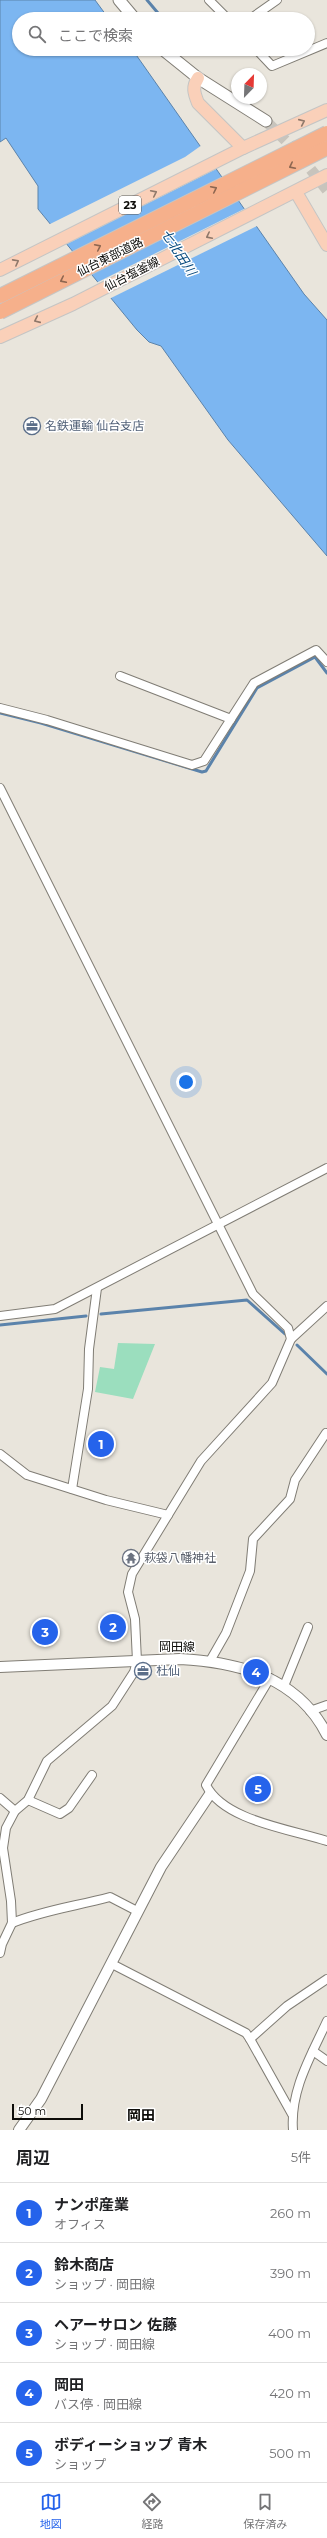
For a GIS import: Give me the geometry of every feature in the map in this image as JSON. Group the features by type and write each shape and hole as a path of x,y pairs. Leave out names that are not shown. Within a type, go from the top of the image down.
{"highway":[{"name":"仙台東部道路","path":"0,296 327,133"},
{"name":"仙台東部道路","path":"0,312 327,148"}],"main road":[{"path":"119,0 129,12"},
{"path":"171,56 198,78 266,121"},
{"path":"198,78 194,84 194,93 198,103 243,148"},
{"name":"23","path":"0,270 243,148 327,110"},
{"name":"仙台塩釜線","path":"0,337 73,304 327,175"},
{"path":"296,192 327,246"}],"street":[{"path":"209,0 221,12"},
{"path":"260,12 277,0"},
{"path":"315,48 327,43"},
{"path":"263,56 272,66 296,56"},
{"path":"0,708 47,720 192,765 204,761 254,683 316,650 327,662"},
{"path":"120,676 231,719"},
{"path":"0,788 253,1294 288,1328 291,1339"},
{"path":"0,1316 55,1310 327,1168"},
{"path":"72,1489 88,1389 89,1349 97,1288"},
{"path":"0,1953 2,1944 12,1923 3,1848 6,1828 15,1811 28,1800 47,1761 112,1706 134,1672 137,1661 135,1619 128,1592 132,1574 201,1461 272,1383 291,1339 327,1306"},
{"path":"210,1661 226,1633 250,1571 253,1539 290,1498 295,1480 326,1433"},
{"path":"0,1454 27,1475 168,1515"},
{"path":"284,1686 308,1628"},
{"name":"岡田線","path":"0,1667 137,1661 210,1661 240,1666 270,1678 284,1686 310,1711 327,1734"},
{"path":"270,1678 206,1785 210,1794 236,1811 266,1825 327,1841"},
{"path":"310,1711 327,1705"},
{"path":"28,1800 60,1814 69,1808 92,1775"},
{"path":"19,2130 41,2099 161,1867 210,1794"},
{"path":"0,1798 15,1811"},
{"path":"12,1923 40,1912 63,1910 110,1897 137,1911"},
{"path":"112,1964 246,2033 292,2114"},
{"path":"250,2039 287,2006 327,1978"},
{"path":"293,2130 292,2114 299,2080 327,2021"},
{"path":"313,2051 327,2061"}],"green space":[{"path":"118,1343 155,1344 133,1399 95,1392 100,1367 114,1369"}],"water":[{"name":"七北田川","path":"0,0 95,0 104,12 12,12 12,56 137,56 304,294 327,320 327,556 228,440 161,346 149,342 137,330 38,209 38,186 6,138 0,142"}],"pier":[{"path":"202,145 218,168 65,245 48,225 185,157"},
{"path":"246,208 259,225 109,299 96,283"}],"waterway":[{"path":"147,0 157,12"},
{"path":"0,713 41,723 202,772 206,771 257,688 315,657 327,673"},
{"path":"101,1314 247,1300 285,1334"},
{"path":"0,1325 86,1316"},
{"path":"297,1345 327,1374"}],"tunnel":[{"path":"266,121 297,152 327,190"}],"place":[{"name":"名鉄運輸 仙台支店","path":"32,426"},
{"name":"ナンポ産業","path":"101,1444"},
{"name":"萩袋八幡神社","path":"131,1558"},
{"name":"鈴木商店","path":"113,1627"},
{"name":"ヘアーサロン 佐藤","path":"45,1632"},
{"name":"杜仙","path":"143,1671"},
{"name":"岡田","path":"256,1672"},
{"name":"ボディーショップ 青木","path":"258,1789"}],"district":[{"name":"岡田","path":"141,2115"}]}
